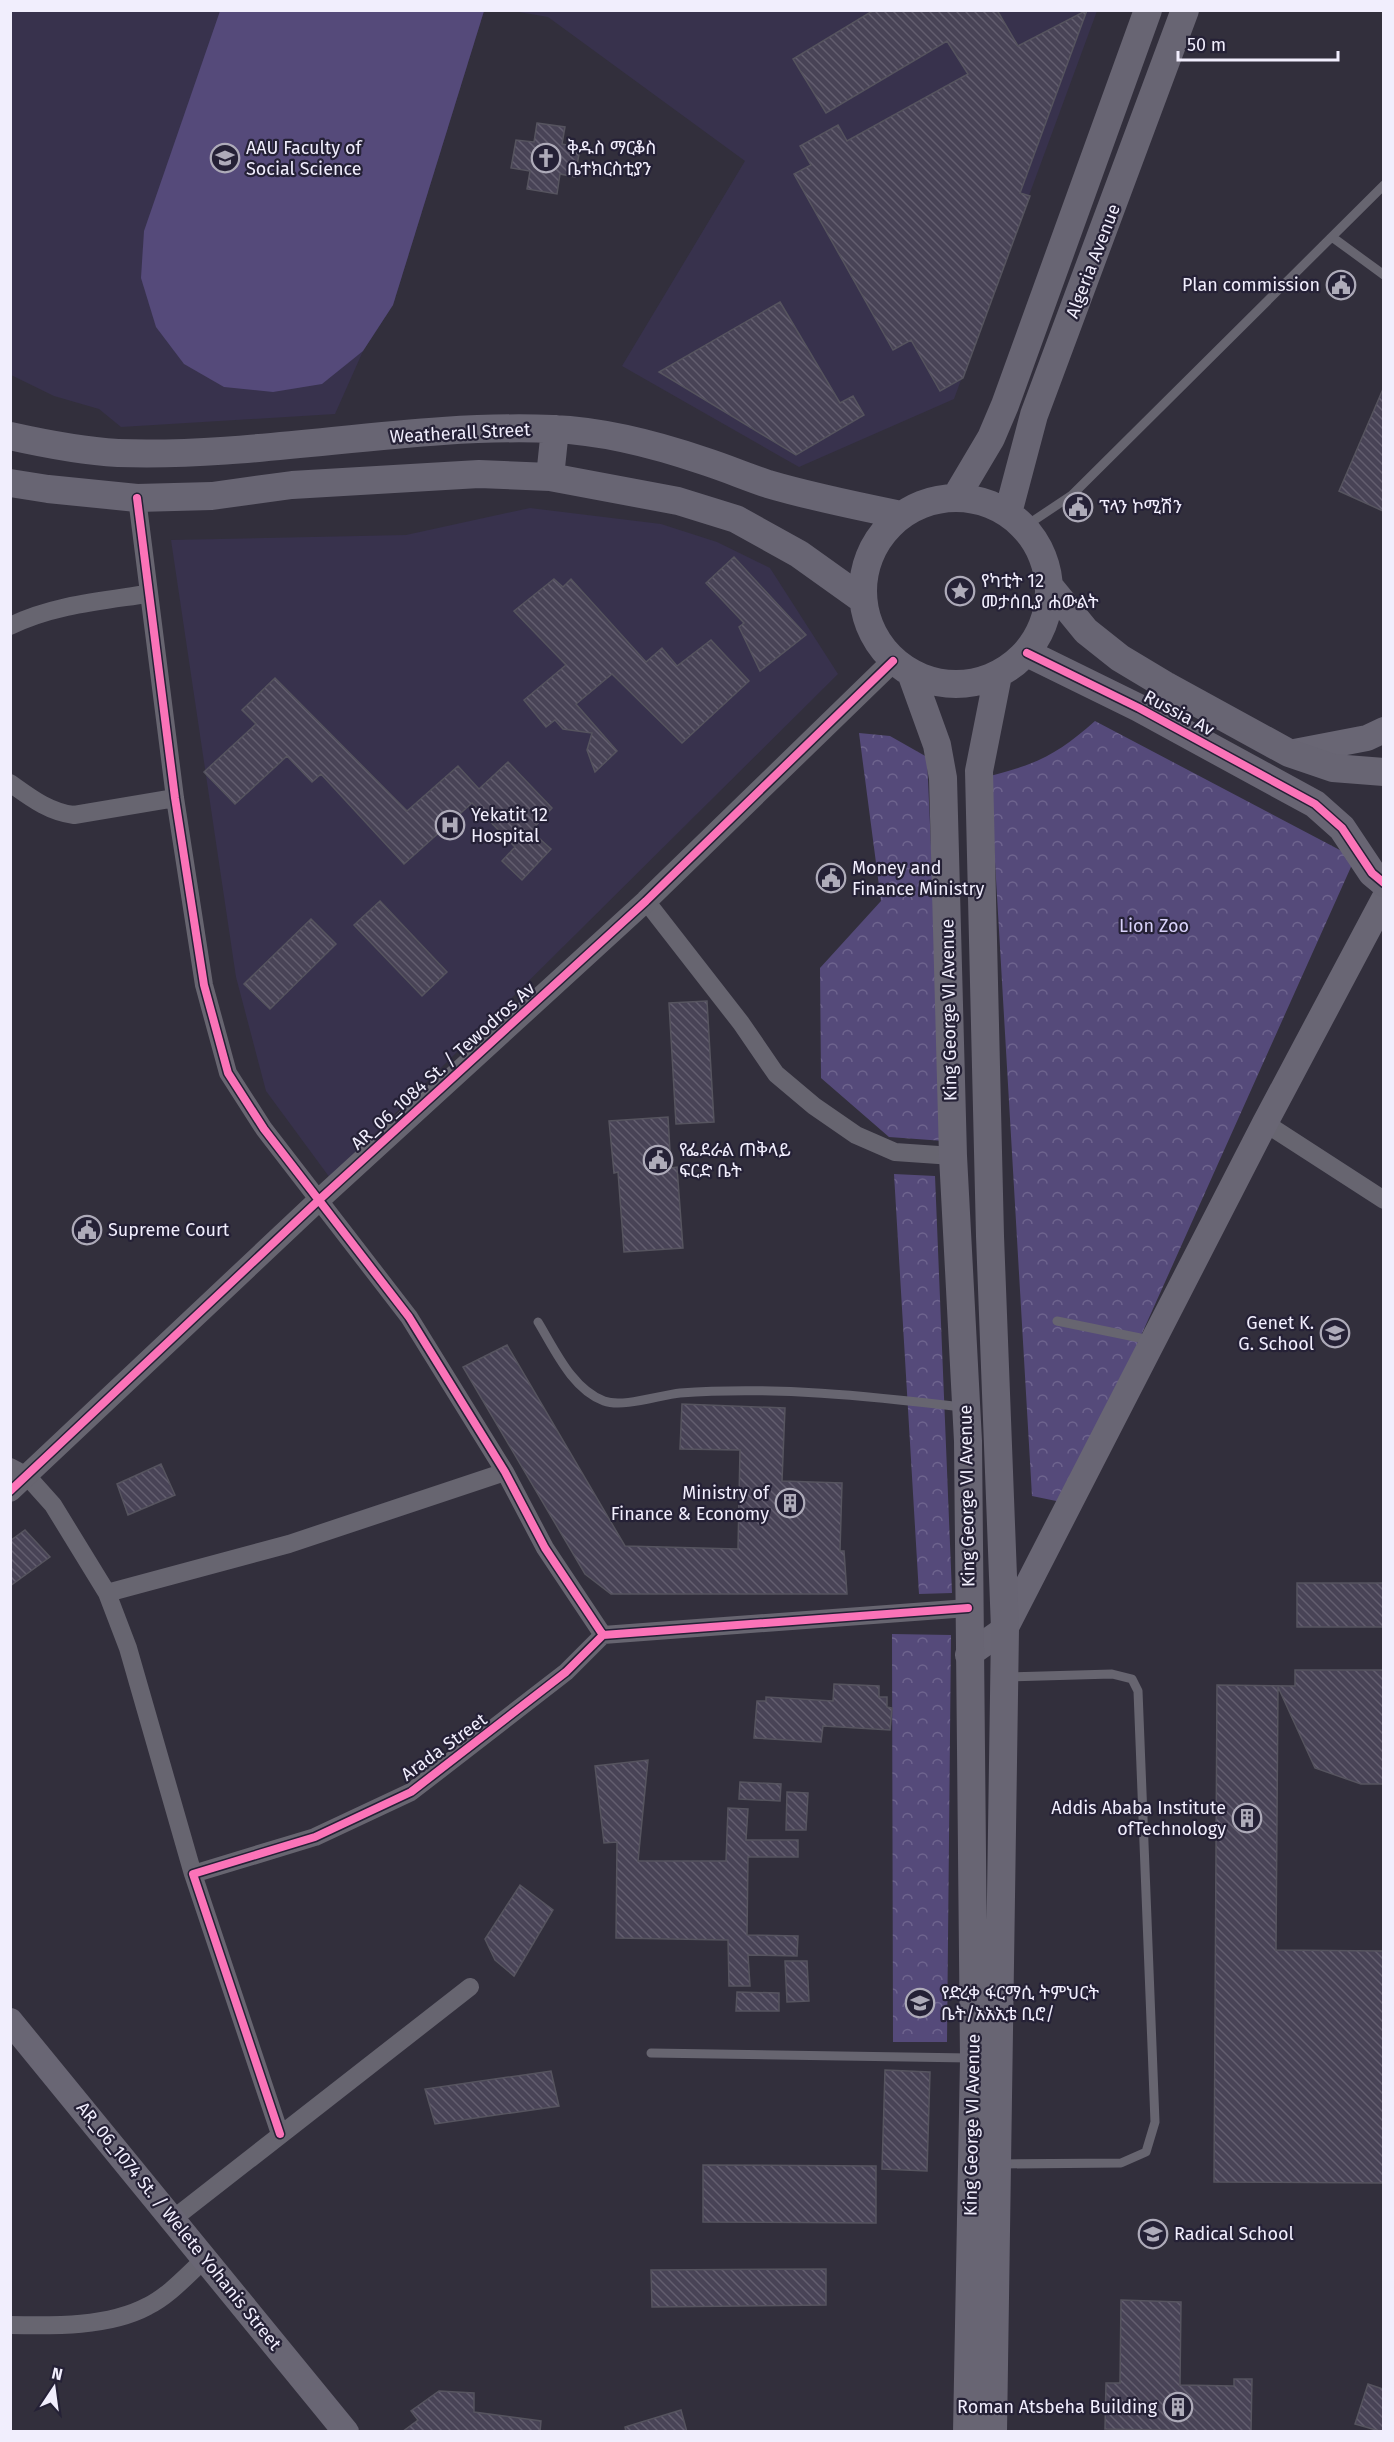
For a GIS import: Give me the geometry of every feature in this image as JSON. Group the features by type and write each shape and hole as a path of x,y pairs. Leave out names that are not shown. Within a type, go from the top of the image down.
{"main road":[{"name":"Algeria Avenue","path":"956,497 991,438 1148,10"},
{"name":"Algeria Avenue","path":"1016,520 1034,415 1095,258 1185,10"},
{"path":"1062,248 1095,258"},
{"path":"550,477 555,429"},
{"name":"Weatherall Street","path":"10,436 55,446 117,453 155,453 206,452 484,430 555,429 621,439 703,460 768,484 901,515"},
{"path":"10,483 137,498 212,496 292,485 479,474 550,477 678,501 736,519 799,554 862,599"},
{"path":"956,497 984,502 1016,520 1038,545 1046,565 1050,587 1045,622 1027,653 998,675 969,684 939,683 902,667 872,633 862,599 865,567 879,538 901,515 926,501 956,497"},
{"name":"Russia Av","path":"1050,587 1086,631 1120,658 1289,753 1333,768 1383,772"},
{"name":"Russia Av","path":"1027,653 1139,708 1316,804 1342,828 1372,873 1383,883"},
{"name":"King George VI Avenue","path":"902,667 937,745 943,778 953,1156 958,1243 982,1407 1005,1629 986,2058 984,2164 967,2432"},
{"name":"King George VI Avenue","path":"986,2058 968,1655 968,1608 982,1407 990,1236 979,771 982,742 998,675"},
{"path":"1289,753 1367,738 1383,730"},
{"path":"968,1655 1005,1629 1383,899"},
{"path":"958,1243 990,1236"},
{"name":"AR_06_1074 St. / Welete Yohanis Street","path":"10,2021 346,2432"},
{"name":"King George VI Avenue","path":"984,2164 993,2432"}],"street":[{"path":"137,498 147,594 175,798 204,985 228,1072 264,1129 410,1317 505,1472 545,1548 603,1635 968,1608"},
{"path":"10,626 34,614 51,610 147,594"},
{"name":"AR_06_1084 St. / Tewodros Av","path":"10,1491 19,1471 902,667"},
{"path":"10,783 39,803 60,813 74,815 175,798"},
{"path":"646,901 716,990 776,1074 814,1106 856,1135 894,1152 953,1156"},
{"path":"1265,1123 1383,1200"},
{"path":"19,1471 53,1505 107,1593 128,1648 193,1874 280,2134"},
{"path":"107,1593 290,1544 505,1472"},
{"name":"Arada Street","path":"193,1874 315,1837 411,1792 566,1672 603,1635"},
{"path":"173,2218 470,1987"},
{"path":"10,2325 67,2324 116,2317 148,2306 206,2259"}],"lane":[{"path":"1016,520 1072,495 1383,185"},
{"path":"1332,237 1383,275"},
{"path":"1057,1321 1140,1338"},
{"path":"538,1322 573,1378 592,1395 614,1404 680,1393 749,1393 852,1394 982,1407"},
{"path":"984,2164 1121,2163 1146,2152 1155,2122 1138,1691 1132,1679 1112,1674 1004,1678"},
{"path":"651,2053 986,2058"}],"shaded area":[{"name":"AAU Faculty of Social Science","path":"10,11 484,11 393,305 363,351 335,414 121,427 99,409 54,396 11,375"},
{"path":"513,11 1097,11 954,399 799,467 622,366 745,161 548,17"},
{"name":"Yekatit 12 Hospital","path":"530,508 661,524 717,542 770,568 838,674 330,1178 266,1091 236,977 171,540 406,535"}],"green space":[{"path":"220,11 484,11 393,305 363,351 322,384 273,392 224,387 184,364 156,327 141,278 144,231"},
{"name":"Lion Zoo","path":"1095,721 1355,858 1066,1503 1032,1496 990,776 1022,767 1047,756"},
{"path":"859,733 890,736 927,757 944,1141 889,1137 821,1078 820,968 881,901"},
{"path":"894,1174 935,1176 952,1593 919,1594"},
{"path":"892,1634 951,1635 947,2042 893,2042"}],"building":[{"path":"874,10 997,10 1018,46 1087,10 1020,193 1030,196 963,378 940,391 911,340 893,350 794,174 811,165 800,146 838,125 847,141 968,74 947,41 826,113 793,59"},
{"name":"ቅዱስ ማርቆስ ቤተክርስቲያን","path":"537,123 565,127 562,144 580,148 575,177 560,174 557,194 527,189 530,171 511,168 516,140 534,142"},
{"path":"780,302 840,403 853,396 864,415 796,455 659,372"},
{"path":"1383,389 1383,511 1339,491"},
{"path":"734,557 806,635 760,671 739,627 744,623 706,583"},
{"path":"554,579 563,587 571,579 646,662 662,648 677,666 711,640 749,681 682,743 612,674 576,704 617,751 595,772 587,750 592,733 563,729 555,720 546,727 524,700 566,665 514,611"},
{"path":"275,678 407,811 458,766 479,789 508,762 552,808 531,831 551,849 522,880 502,861 515,847 472,803 404,864 321,774 312,782 287,756 235,804 204,772 256,724 242,710"},
{"path":"380,901 447,972 422,996 354,925"},
{"path":"311,919 336,944 270,1009 244,984"},
{"path":"707,1001 714,1122 676,1124 669,1003"},
{"path":"668,1117 671,1168 677,1167 683,1248 624,1252 618,1172 614,1173 609,1121"},
{"path":"507,1345 625,1546 738,1549 740,1450 680,1449 682,1404 785,1408 782,1481 842,1483 840,1551 844,1551 847,1594 611,1594 585,1574 463,1367"},
{"path":"161,1464 175,1495 128,1515 117,1484"},
{"path":"25,1530 50,1557 10,1586 10,1541"},
{"path":"1297,1583 1383,1583 1383,1627 1297,1627"},
{"name":"Addis Ababa Institute ofTechnology","path":"1295,1670 1383,1670 1383,1784 1361,1784 1315,1768 1278,1687 1276,1950 1383,1951 1383,2183 1214,2182 1217,1685 1295,1686"},
{"path":"834,1684 879,1686 879,1697 887,1697 887,1707 892,1708 890,1730 823,1726 821,1742 754,1738 757,1701 766,1701 766,1697 833,1701"},
{"path":"648,1760 638,1861 726,1861 728,1808 748,1809 746,1840 798,1840 798,1857 748,1857 747,1935 798,1936 797,1956 748,1955 750,1986 729,1986 728,1940 616,1938 617,1842 604,1843 595,1766"},
{"path":"740,1782 781,1784 780,1801 739,1799"},
{"path":"787,1792 808,1793 806,1830 786,1830"},
{"path":"520,1885 553,1910 514,1976 495,1960 485,1939"},
{"path":"785,1961 807,1961 809,2001 787,2002"},
{"path":"737,1992 779,1993 779,2011 736,2011"},
{"path":"885,2070 930,2072 927,2171 882,2169"},
{"path":"551,2071 559,2106 435,2124 425,2089"},
{"path":"703,2165 876,2166 876,2223 703,2222"},
{"path":"826,2269 826,2305 652,2307 651,2270"},
{"path":"1121,2300 1181,2302 1180,2385 1234,2386 1234,2379 1252,2379 1251,2432 1105,2429 1106,2383 1120,2383"},
{"path":"1368,2384 1383,2389 1383,2432 1355,2424"},
{"path":"439,2391 474,2393 474,2412 541,2421 540,2432 402,2432 418,2420 411,2411"},
{"path":"681,2410 687,2432 626,2432 625,2427"}],"cycle path":[{"path":"137,498 175,798 204,985 228,1073 264,1129 409,1317 505,1472 545,1548 603,1635"},
{"path":"1027,653 1139,708 1315,804 1342,828 1372,873 1384,883"},
{"path":"10,1491 320,1199 646,901 893,661"},
{"path":"280,2134 193,1874 315,1837 411,1792 566,1672 603,1635 968,1608"}],"place":[{"name":"AAU Faculty of Social Science","path":"225,158"},
{"name":"ቅዱስ ማርቆስ ቤተክርስቲያን","path":"546,158"},
{"name":"Plan commission","path":"1341,285"},
{"name":"ፕላን ኮሚሽን","path":"1078,507"},
{"name":"የካቲት 12 መታሰቢያ ሐውልት","path":"960,591"},
{"name":"Yekatit 12 Hospital","path":"450,825"},
{"name":"Money and Finance Ministry","path":"831,878"},
{"name":"የፌደራል ጠቅላይ ፍርድ ቤት","path":"658,1160"},
{"name":"Supreme Court","path":"87,1230"},
{"name":"Genet K. G. School","path":"1335,1333"},
{"name":"Ministry of Finance & Economy","path":"790,1503"},
{"name":"Addis Ababa Institute ofTechnology","path":"1247,1818"},
{"name":"የድረቀ ፋርማሲ ትምህርት ቤት/አአኢቴ ቢሮ/","path":"920,2003"},
{"name":"Radical School","path":"1153,2234"},
{"name":"Roman Atsbeha Building","path":"1178,2407"}]}
